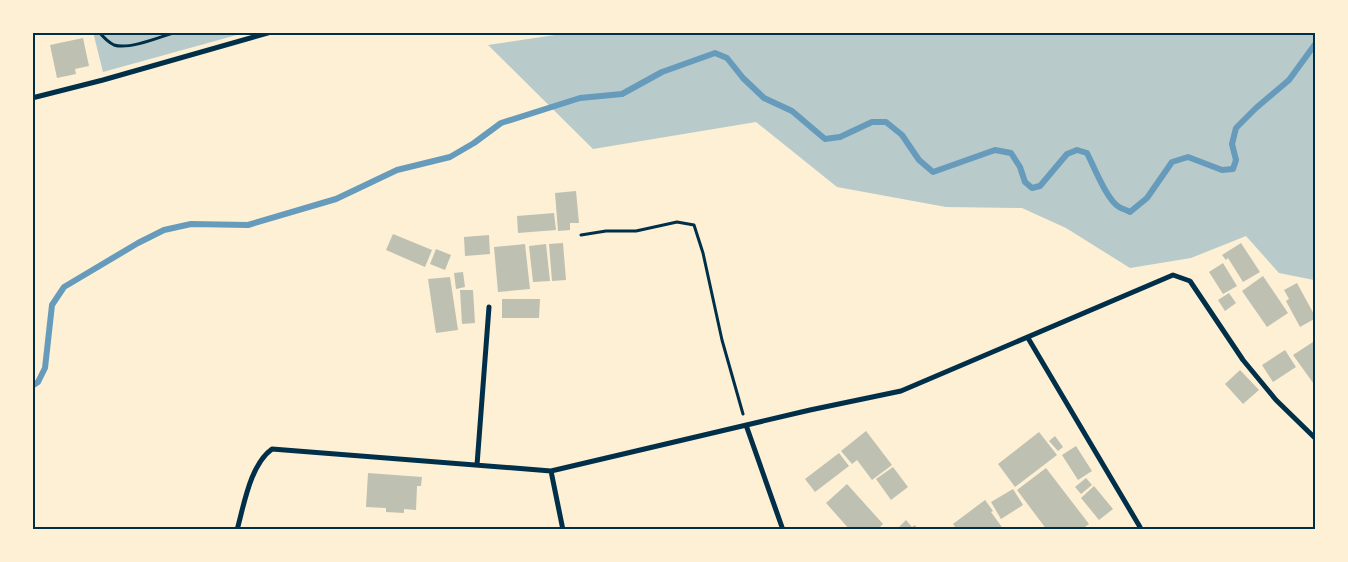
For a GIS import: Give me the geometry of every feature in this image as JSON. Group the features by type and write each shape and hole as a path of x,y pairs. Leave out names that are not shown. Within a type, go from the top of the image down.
{"street":[{"path":"32,98 103,80 271,32"},
{"path":"236,530 250,483 264,454 272,449 551,471 746,425 902,391 1172,275 1190,281 1244,360 1276,400 1316,438"},
{"path":"477,465 489,306"},
{"path":"1028,338 1140,527 1136,530"},
{"path":"746,425 783,530"},
{"path":"551,471 563,530"}],"path":[{"path":"99,32 105,40 115,45 126,46 176,32"},
{"path":"581,235 606,231 636,231 677,222 694,225 703,253 722,340 746,425"}],"shaded area":[{"path":"93,32 244,33 103,72"},
{"path":"575,32 1315,33 1315,281 1279,273 1246,236 1191,258 1130,268 1066,228 1022,208 946,207 837,187 756,122 593,149 488,45"}],"building":[{"path":"83,38 89,66 75,69 76,74 57,78 50,45"},
{"path":"576,191 579,223 570,223 570,230 558,231 555,193"},
{"path":"554,213 556,230 518,233 517,216"},
{"path":"393,234 432,250 425,267 386,250"},
{"path":"489,235 490,254 465,256 464,237"},
{"path":"563,243 566,280 552,281 549,244"},
{"path":"1241,243 1260,272 1243,282 1228,258 1226,260 1222,255"},
{"path":"525,244 530,289 498,292 494,247"},
{"path":"546,244 550,281 533,282 529,246"},
{"path":"436,249 451,255 445,270 430,264"},
{"path":"1223,263 1237,286 1223,294 1209,272"},
{"path":"463,272 465,287 456,289 454,273"},
{"path":"1263,276 1288,313 1267,327 1242,291"},
{"path":"450,277 458,330 436,333 428,279"},
{"path":"1297,283 1316,318 1300,327 1286,301 1289,299 1284,290"},
{"path":"460,290 473,290 475,323 462,324"},
{"path":"1229,293 1236,303 1225,311 1218,300"},
{"path":"502,299 540,299 539,318 502,318"},
{"path":"1316,340 1316,387 1293,355"},
{"path":"1285,350 1296,367 1273,382 1262,365"},
{"path":"1240,370 1259,390 1243,404 1225,384"},
{"path":"866,431 892,465 872,480 857,460 852,464 841,451"},
{"path":"1039,432 1057,455 1015,487 998,464"},
{"path":"1055,436 1063,447 1058,451 1049,441"},
{"path":"1076,446 1092,471 1078,480 1062,455"},
{"path":"839,453 849,466 815,492 805,479"},
{"path":"893,467 908,487 891,500 876,479"},
{"path":"1046,468 1089,524 1081,530 1047,530 1017,490"},
{"path":"368,473 422,477 421,486 417,486 416,510 404,509 404,513 386,512 386,508 366,507"},
{"path":"1086,478 1092,485 1081,494 1075,487"},
{"path":"847,484 883,524 877,530 850,530 826,503"},
{"path":"1094,486 1113,509 1099,520 1081,498"},
{"path":"1013,489 1023,505 1001,519 991,502"},
{"path":"985,500 1004,530 957,530 953,524"},
{"path":"906,520 912,527 915,525 918,530 896,530"}],"waterway":[{"path":"32,386 38,382 45,368 52,305 64,287 138,243 164,230 191,224 248,225 336,199 397,170 450,157 474,143 501,123 580,98 622,94 662,72 715,53 727,58 743,78 764,98 792,111 825,139 840,137 872,122 886,122 902,135 919,160 933,172 995,150 1011,153 1020,167 1025,182 1032,188 1040,186 1067,154 1077,150 1087,153 1101,183 1114,203 1130,212 1147,198 1172,162 1188,157 1222,170 1233,169 1236,160 1232,144 1236,128 1289,80 1316,43"}]}
